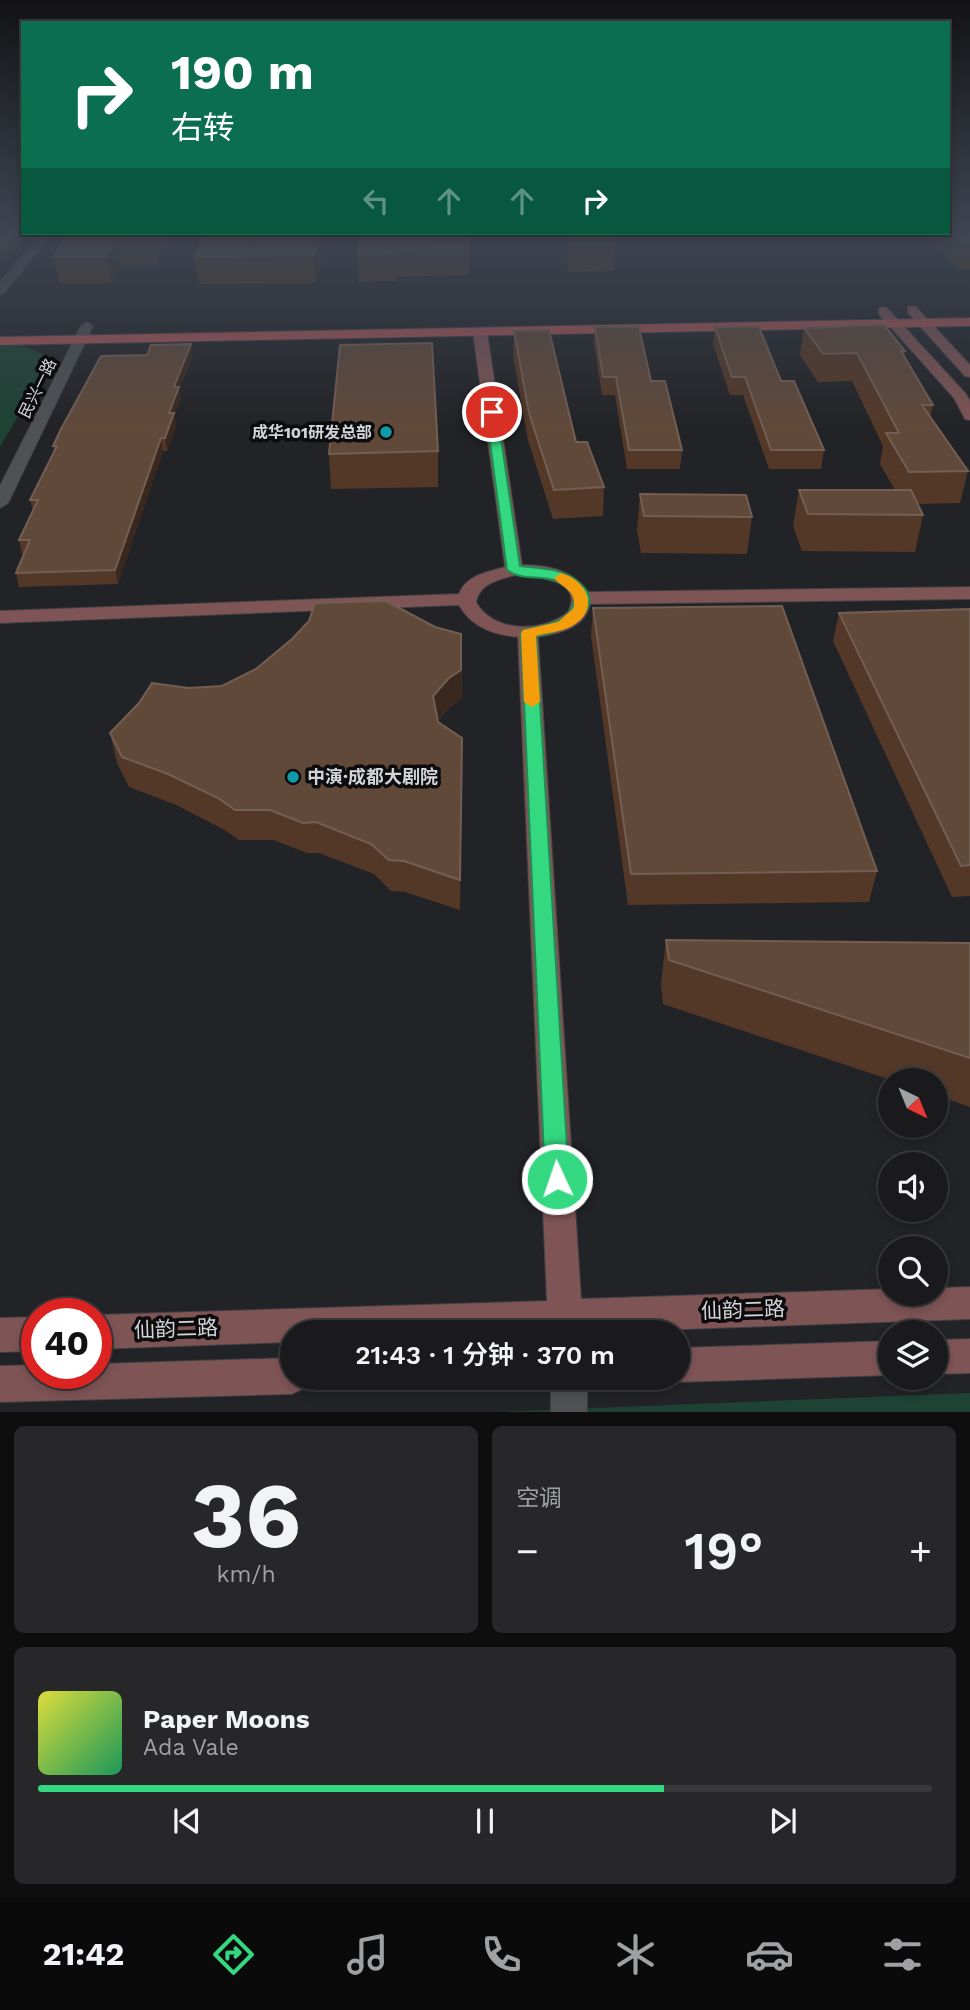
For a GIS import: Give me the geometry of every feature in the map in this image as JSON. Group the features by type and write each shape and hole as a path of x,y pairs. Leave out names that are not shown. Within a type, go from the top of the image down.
{"main road":[{"path":"0,327 970,309"},
{"path":"0,341 970,322"}],"street":[{"path":"912,310 970,373"},
{"path":"883,311 961,397 970,416"},
{"name":"民兴一路","path":"0,503 88,326"},
{"path":"481,332 514,570"},
{"path":"514,570 552,574 568,580 582,598 581,608 575,618 547,631 528,633 492,627 478,620 468,610 465,600 469,589 480,580 514,570"},
{"path":"582,598 970,593"},
{"path":"0,617 465,600"},
{"path":"528,633 565,1320"},
{"name":"仙韵二路","path":"642,1320 970,1303"},
{"name":"仙韵二路","path":"112,1332 280,1329"},
{"path":"0,1335 21,1334"},
{"path":"948,1357 970,1356"},
{"path":"690,1365 878,1358"},
{"path":"0,1384 280,1376"},
{"path":"569,1390 569,1412"}],"green space":[{"path":"21,345 52,358 0,447 0,346"},
{"path":"970,1393 970,1412 497,1412"}],"building":[{"path":"884,325 905,351 901,351 933,405 922,405 968,471 909,472 886,433 899,433 857,353 823,354 804,328"},
{"path":"595,327 639,327 651,381 665,381 682,450 629,450 616,377 603,377"},
{"path":"715,327 759,327 781,381 794,381 824,450 771,450 745,377 732,377"},
{"path":"549,330 576,442 587,442 604,487 554,490 529,413 514,331"},
{"name":"成华101研发总部","path":"432,343 438,451 329,454 340,345"},
{"path":"191,344 174,387 179,387 169,413 174,413 165,438 161,438 115,570 16,573 30,540 19,540 38,500 30,500 57,446 53,446 61,429 101,356 147,355 151,345"},
{"path":"799,490 911,490 923,515 808,514"},
{"path":"640,494 746,495 752,517 644,516"},
{"name":"中演·成都大剧院","path":"386,601 435,627 461,634 461,670 449,678 433,696 438,722 462,738 460,880 404,861 389,860 371,844 316,822 303,823 270,810 235,810 218,798 168,774 122,757 110,733 139,703 152,683 189,688 222,686 256,669 292,639 309,621 315,603"},
{"path":"782,606 877,871 631,874 593,608"},
{"path":"970,609 970,865 961,866 839,613"},
{"path":"666,940 970,943 970,1058 669,960"}],"slow traffic":[{"path":"532,702 528,633 547,631 563,625 575,618 581,608 582,598 577,589 568,580 561,578"}],"place":[{"name":"成华101研发总部","path":"386,432"},
{"name":"中演·成都大剧院","path":"293,777"}],"route":[{"path":"492,412 514,570 533,570 568,580 582,598 581,608 575,618 547,631 528,633 557,1179"}]}
